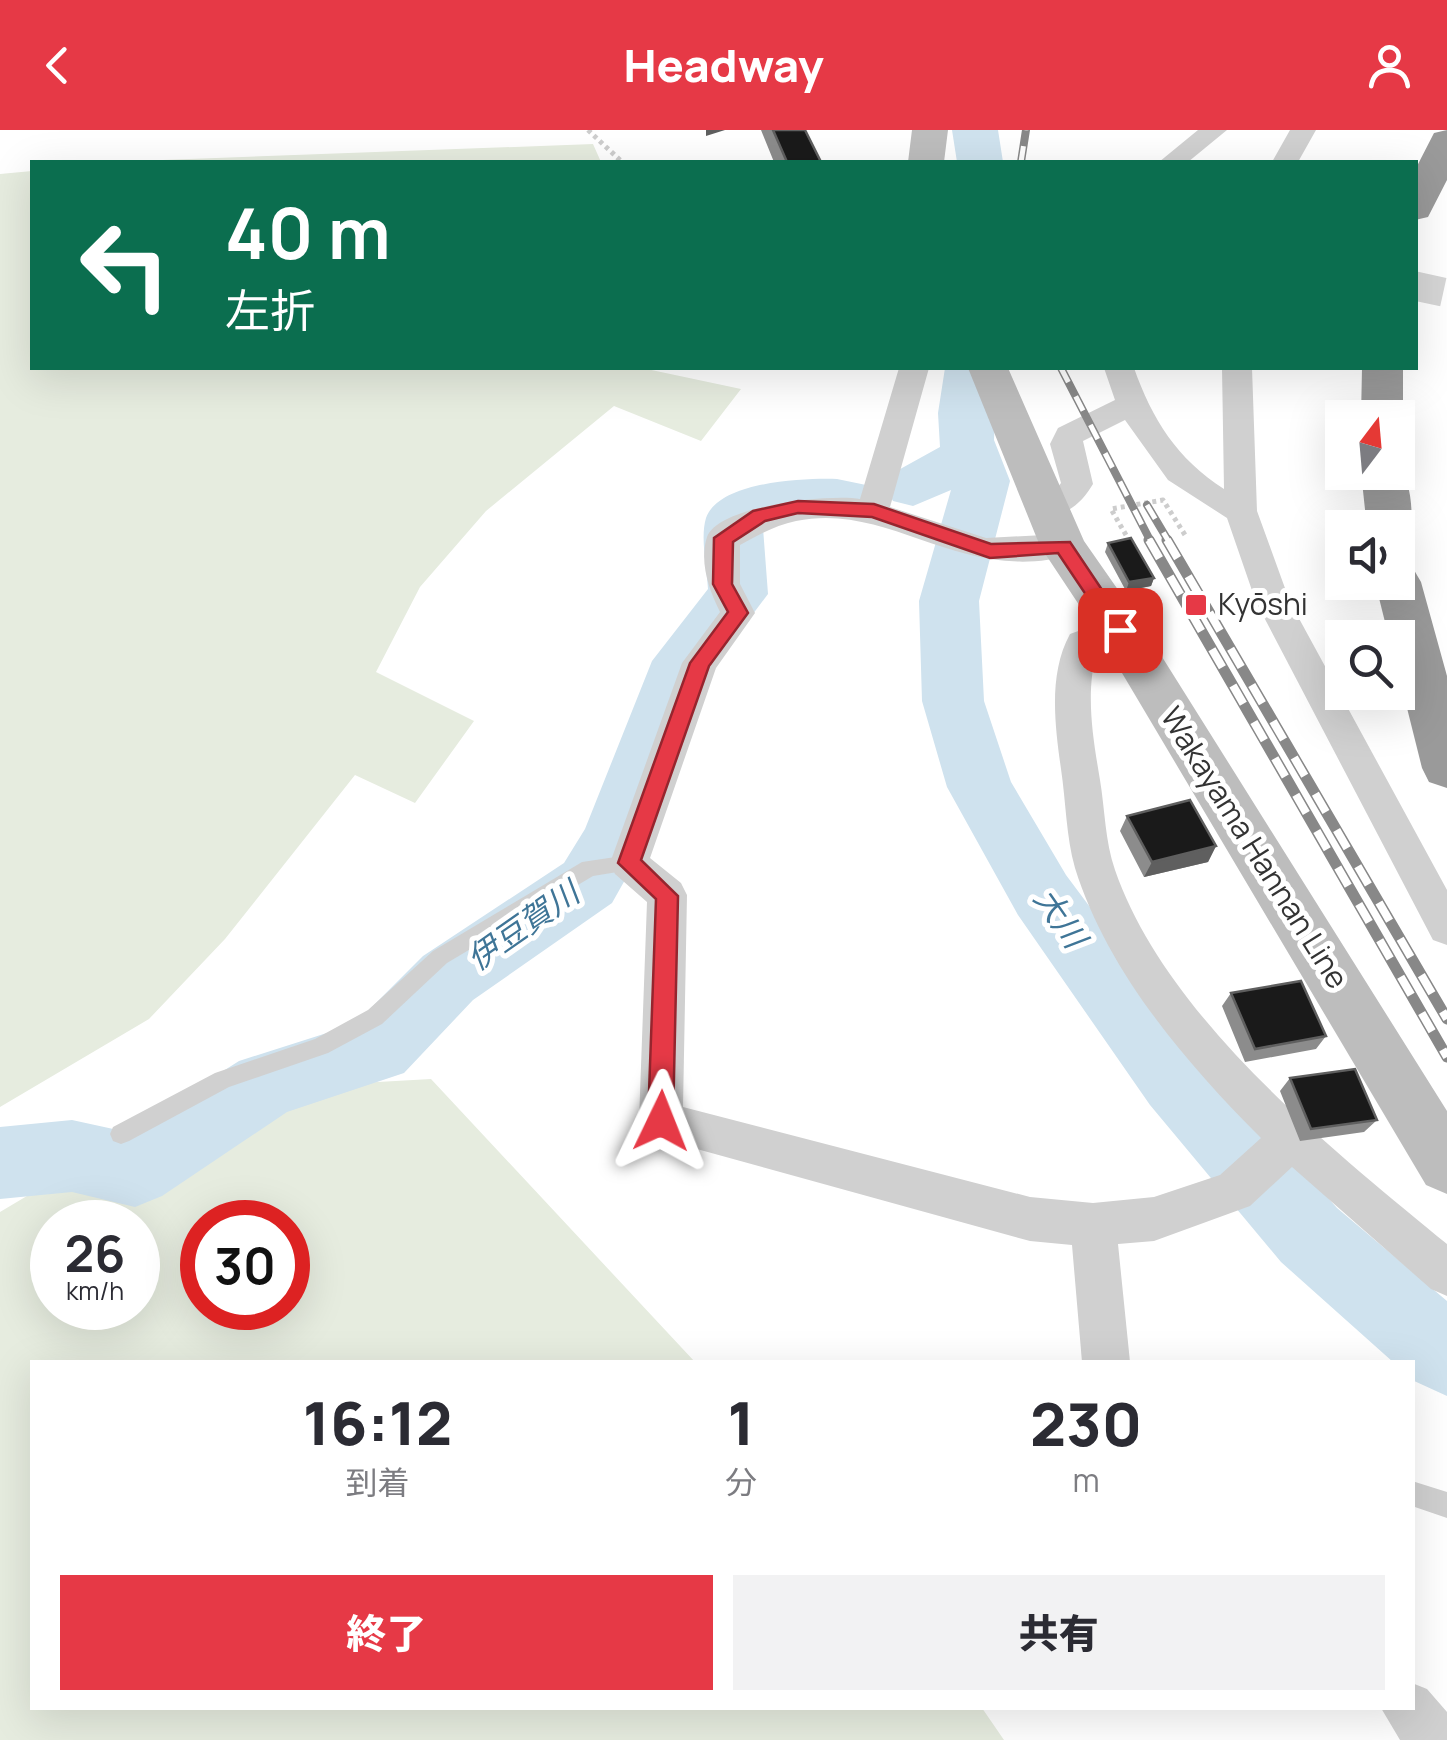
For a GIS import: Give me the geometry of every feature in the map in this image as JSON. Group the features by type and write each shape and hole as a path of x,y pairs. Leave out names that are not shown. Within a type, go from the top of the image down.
{"highway":[{"path":"1418,203 1447,141"},
{"path":"1382,370 1382,400"},
{"path":"1403,600 1447,768"}],"main road":[{"path":"926,160 930,130"},
{"name":"Wakayama Hannan Line","path":"989,371 1054,526 1447,1165"}],"street":[{"path":"1175,160 1214,130"},
{"path":"1286,160 1303,130"},
{"path":"874,510 913,370"},
{"path":"1119,370 1129,406 1169,462 1208,498 1242,511"},
{"path":"1237,370 1242,511 1273,602 1447,928"},
{"path":"1129,406 1070,435 1066,444 1078,484 1054,526 990,551 874,510 798,507 760,516 724,538 723,584 734,602 700,663 611,865 667,896 661,1121 1030,1218 1093,1225 1154,1219 1234,1191 1280,1148"},
{"path":"1120,630 1082,644 1074,665 1076,746 1096,873 1177,1017 1280,1148 1447,1273"},
{"path":"1093,1225 1106,1360"},
{"path":"1410,1710 1436,1740"}],"lane":[{"path":"121,1134 223,1080 321,1046 375,1017 440,957 611,865"},
{"path":"1415,1493 1447,1506"}],"path":[{"path":"588,130 620,160"},
{"path":"1132,546 1110,509 1163,500 1185,535"}],"shaded area":[{"path":"593,144 600,160 163,160"},
{"path":"30,171 30,370 651,370 741,389 701,441 614,406 486,511 420,587 376,672 474,721 415,803 355,775 225,939 149,1019 0,1107 0,174"},
{"path":"431,1079 693,1360 30,1360 30,1710 983,1710 1004,1740 0,1740 0,1212 202,1092"}],"building":[{"path":"773,130 805,130 820,160 786,160"},
{"path":"1131,538 1154,578 1129,582 1108,543"},
{"path":"1190,800 1216,846 1152,862 1127,816"},
{"path":"1301,981 1326,1036 1255,1049 1231,993"},
{"path":"1355,1069 1377,1120 1311,1129 1290,1078"}],"waterway":[{"name":"大川","path":"975,130 980,160"},
{"name":"大川","path":"971,370 966,440 982,481 949,601 953,701 980,787 1042,895 1176,1081 1309,1235 1447,1355"},
{"name":"伊豆賀川","path":"913,487 967,456"},
{"name":"伊豆賀川","path":"0,1163 72,1156 135,1170 265,1085 378,1050 448,978 588,883 614,839 683,661 738,594 734,520 775,502 806,498 851,500"}],"tunnel":[{"path":"1418,287 1447,293"}],"railway":[{"path":"1021,160 1026,130"},
{"path":"1062,370 1151,542"},
{"path":"1147,505 1169,542"},
{"path":"1149,540 1447,1057"},
{"path":"1167,540 1447,1019"}],"place":[{"name":"Kyōshi","path":"1196,605"}],"route":[{"path":"661,1121 667,896 629,863 700,663 738,613 723,584 724,538 760,516 798,507 874,510 990,551 1063,546 1120,630"}]}
